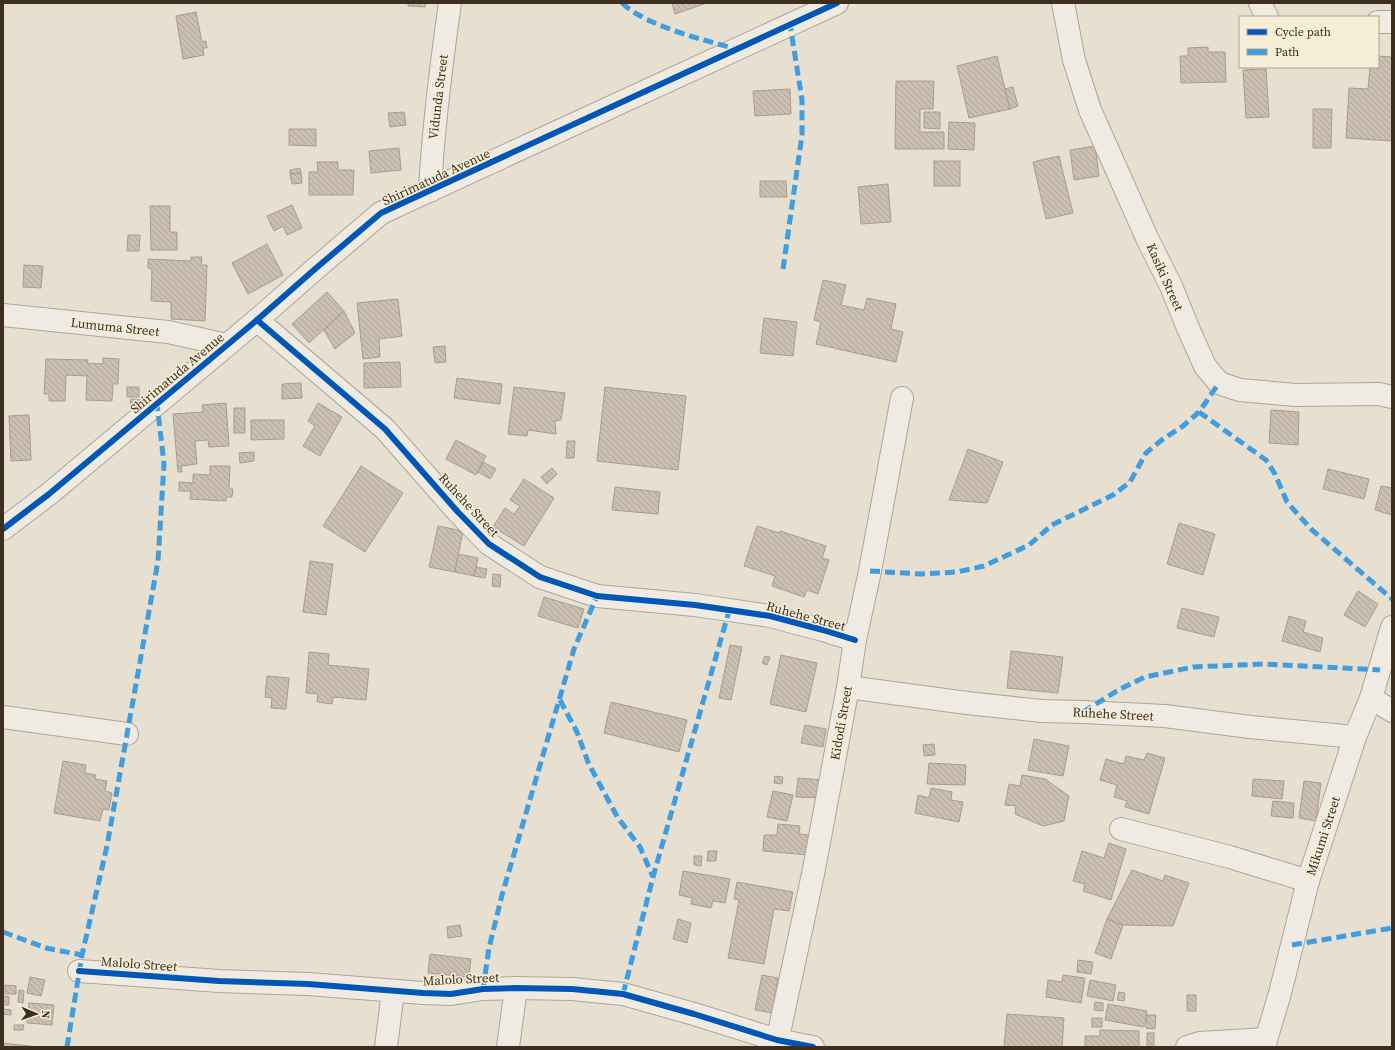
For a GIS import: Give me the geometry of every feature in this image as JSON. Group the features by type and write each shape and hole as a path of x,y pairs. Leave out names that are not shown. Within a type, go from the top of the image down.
{"street":[{"name":"Vidunda Street","path":"430,191 432,150 438,89 450,3"},
{"name":"Shirimatuda Avenue","path":"3,529 49,494 381,214 837,3"},
{"name":"Kasiki Street","path":"1063,3 1074,60 1090,110 1144,231 1171,286 1205,366 1219,383 1240,390 1296,395 1379,394 1392,397"},
{"path":"1260,3 1266,16"},
{"path":"1379,22 1392,22"},
{"name":"Lumuma Street","path":"3,315 168,332 226,345"},
{"name":"Ruhehe Street","path":"257,320 385,429 457,511 489,544 540,577 597,596 695,605 770,616 855,640"},
{"name":"Kidodi Street","path":"776,1043 813,874 848,687 855,640 870,571 902,398"},
{"name":"Mikumi Street","path":"1265,1043 1280,993 1308,881 1355,737 1371,698 1392,627"},
{"name":"Ruhehe Street","path":"848,687 967,703 1034,710 1165,716 1250,727 1355,737"},
{"path":"1371,698 1392,711"},
{"path":"3,717 127,734"},
{"path":"1121,829 1230,857 1308,881"},
{"name":"Malolo Street","path":"79,971 308,984 423,993 450,994 482,989 516,988 572,989 623,994 694,1014 776,1043 813,1047"},
{"path":"508,1047 516,988"},
{"path":"386,1047 393,991"},
{"path":"1187,1047 1200,1044 1265,1043"}],"building":[{"path":"408,3 425,3 425,7 408,6"},
{"path":"672,3 707,3 675,14"},
{"path":"196,12 202,42 206,41 207,48 203,48 204,55 183,59 176,16"},
{"path":"1208,47 1208,52 1225,52 1226,82 1181,83 1180,56 1188,56 1188,48"},
{"path":"997,56 1010,109 969,118 957,66"},
{"path":"1379,56 1392,57 1392,141 1346,138 1349,88 1368,89 1370,68 1379,68"},
{"path":"1266,69 1269,117 1246,118 1243,70"},
{"path":"896,81 934,81 933,109 920,109 920,132 944,132 944,149 895,149"},
{"path":"1013,87 1018,106 1010,109 1005,89"},
{"path":"790,89 791,114 755,116 753,91"},
{"path":"1313,109 1332,109 1331,148 1313,148"},
{"path":"404,112 406,125 390,127 388,113"},
{"path":"924,112 940,112 940,129 924,128"},
{"path":"949,122 975,123 974,150 948,149"},
{"path":"289,129 316,129 316,146 289,145"},
{"path":"1095,146 1099,176 1074,180 1070,150"},
{"path":"399,148 401,170 371,173 369,151"},
{"path":"1059,156 1073,213 1046,219 1033,162"},
{"path":"934,161 960,161 960,186 934,186"},
{"path":"317,162 338,162 338,170 354,170 353,195 309,195 309,172 318,172"},
{"path":"300,168 301,173 290,174 290,170"},
{"path":"301,173 302,183 292,184 290,174"},
{"path":"760,181 786,181 787,197 760,197"},
{"path":"888,184 891,222 861,224 858,187"},
{"path":"292,205 302,228 287,235 283,226 274,231 267,216"},
{"path":"150,206 170,206 170,232 177,232 177,250 151,250"},
{"path":"128,235 140,235 139,251 127,251"},
{"path":"267,244 283,275 248,294 232,263"},
{"path":"191,257 202,257 201,265 207,265 205,321 171,319 171,302 151,301 152,269 148,268 148,259 191,261"},
{"path":"24,265 43,266 41,288 23,287"},
{"path":"823,280 846,285 841,305 864,310 867,298 896,304 891,329 903,332 896,362 816,344 821,322 814,320"},
{"path":"327,292 344,311 309,343 292,324"},
{"path":"398,299 402,336 379,339 380,357 363,359 357,303"},
{"path":"344,311 355,333 335,349 324,330"},
{"path":"764,318 797,322 793,356 760,353"},
{"path":"445,346 446,362 435,363 433,347"},
{"path":"103,358 119,359 118,384 113,384 112,401 86,400 87,376 66,375 65,401 49,401 49,394 44,394 46,359 88,360 87,363 103,364"},
{"path":"400,362 401,387 364,388 364,363"},
{"path":"457,378 502,384 500,404 454,398"},
{"path":"301,383 302,398 282,399 282,384"},
{"path":"127,387 139,387 139,397 127,397"},
{"path":"514,387 565,393 561,420 555,421 556,434 528,430 527,436 508,434"},
{"path":"605,387 686,396 678,470 597,461"},
{"path":"131,399 141,400 141,408 130,407"},
{"path":"226,403 229,446 209,447 208,440 195,441 197,464 181,466 182,472 178,472 173,414 203,412 202,405"},
{"path":"318,403 342,417 320,456 303,446 315,426 308,421"},
{"path":"234,408 245,408 245,433 234,433"},
{"path":"1271,410 1299,412 1298,445 1269,443"},
{"path":"29,415 31,460 11,461 9,416"},
{"path":"251,420 284,420 284,439 251,440"},
{"path":"456,440 486,456 476,475 446,459"},
{"path":"567,441 575,441 574,458 566,458"},
{"path":"968,449 1003,462 987,503 949,500"},
{"path":"254,452 254,461 240,463 239,453"},
{"path":"483,462 496,469 490,479 478,472"},
{"path":"210,466 230,466 229,489 233,489 232,497 226,497 226,501 190,499 191,491 179,491 179,482 193,483 193,474 210,475"},
{"path":"361,466 403,493 365,552 323,526"},
{"path":"552,468 557,474 547,484 541,477"},
{"path":"1328,469 1369,479 1364,499 1323,489"},
{"path":"524,479 554,498 524,546 493,527 505,508 514,514 520,506 510,500"},
{"path":"1381,486 1392,488 1392,515 1375,510"},
{"path":"615,487 660,492 658,514 612,510"},
{"path":"1179,523 1215,534 1203,575 1167,564"},
{"path":"438,526 463,531 455,572 429,567"},
{"path":"757,526 779,533 780,531 826,546 822,558 829,560 818,594 807,590 804,597 772,586 775,576 744,566"},
{"path":"458,554 478,558 474,576 455,572"},
{"path":"310,561 333,564 326,615 303,612"},
{"path":"476,567 487,569 485,578 474,576"},
{"path":"493,574 501,575 500,587 492,586"},
{"path":"1358,591 1378,604 1365,627 1344,615"},
{"path":"544,597 584,609 578,628 538,616"},
{"path":"1182,608 1219,617 1214,637 1177,628"},
{"path":"1289,616 1306,621 1303,632 1323,638 1320,652 1282,641"},
{"path":"730,645 742,647 731,700 719,698"},
{"path":"1011,651 1063,657 1058,693 1007,688"},
{"path":"309,652 329,654 328,665 369,669 366,700 333,697 332,704 317,702 318,694 306,693"},
{"path":"781,655 817,663 806,712 770,704"},
{"path":"765,656 770,657 767,665 762,663"},
{"path":"267,676 289,678 286,709 271,708 272,698 265,697"},
{"path":"611,702 687,720 679,752 604,733"},
{"path":"805,725 826,729 823,747 801,743"},
{"path":"1034,739 1069,746 1063,776 1028,770"},
{"path":"934,744 935,755 924,756 923,745"},
{"path":"1147,753 1165,758 1149,814 1125,807 1127,801 1114,797 1117,785 1100,780 1106,759 1124,764 1126,756 1144,760"},
{"path":"63,761 86,765 85,773 96,775 95,779 107,781 105,791 112,793 109,810 103,809 100,821 54,813"},
{"path":"929,763 966,765 965,785 927,784"},
{"path":"1022,775 1045,779 1069,796 1064,821 1043,826 1015,814 1016,806 1005,805 1009,784 1020,786"},
{"path":"775,776 783,777 782,784 774,783"},
{"path":"798,778 823,780 822,798 796,797"},
{"path":"1253,779 1284,781 1282,799 1252,796"},
{"path":"1304,781 1321,783 1316,821 1299,818"},
{"path":"931,788 952,792 951,800 963,802 959,822 915,813 918,795 929,798"},
{"path":"773,791 793,795 787,821 767,817"},
{"path":"1273,801 1294,803 1293,818 1271,816"},
{"path":"778,824 800,826 799,834 810,835 808,855 763,851 764,835 777,835"},
{"path":"1109,843 1126,849 1111,900 1083,891 1085,884 1073,881 1082,851 1104,858"},
{"path":"708,851 717,851 716,861 707,861"},
{"path":"694,856 702,856 701,866 694,865"},
{"path":"1132,870 1163,881 1165,875 1189,883 1173,926 1123,925 1107,919"},
{"path":"683,871 730,879 725,903 713,901 711,908 691,904 692,898 679,895"},
{"path":"737,882 793,892 789,911 774,909 764,964 728,958 739,900 734,899"},
{"path":"678,919 691,923 687,943 673,939"},
{"path":"1107,919 1123,925 1111,959 1095,953"},
{"path":"460,925 462,936 448,938 447,927"},
{"path":"430,954 471,959 469,977 428,973"},
{"path":"1078,960 1093,962 1091,974 1077,972"},
{"path":"762,975 778,978 772,1013 755,1010"},
{"path":"1063,975 1085,978 1081,1003 1046,997 1048,980 1062,982"},
{"path":"30,977 45,980 41,996 27,993"},
{"path":"1090,980 1116,985 1113,1001 1087,996"},
{"path":"5,985 16,986 16,994 5,994"},
{"path":"19,990 24,991 23,1003 18,1002"},
{"path":"1119,992 1125,993 1124,1001 1117,1000"},
{"path":"1187,995 1196,995 1196,1011 1187,1011"},
{"path":"3,996 9,997 9,1005 3,1005"},
{"path":"1095,1002 1103,1003 1103,1011 1094,1010"},
{"path":"29,1003 54,1005 52,1025 27,1023"},
{"path":"1108,1004 1147,1011 1144,1027 1105,1020"},
{"path":"3,1009 11,1010 11,1015 3,1014"},
{"path":"1007,1014 1064,1018 1062,1047 1004,1047"},
{"path":"1147,1015 1156,1015 1155,1029 1146,1028"},
{"path":"1092,1018 1102,1018 1102,1027 1092,1027"},
{"path":"14,1025 24,1025 23,1030 14,1030"},
{"path":"1100,1030 1139,1031 1139,1047 1085,1047 1085,1036 1100,1036"},
{"path":"1147,1033 1154,1033 1154,1045 1147,1045"},
{"path":"3,1043 38,1047 3,1047"}],"marked path":[{"path":"622,3 645,19 692,37 736,49"},
{"path":"783,269 802,135 802,100 790,24"},
{"path":"870,571 921,574 957,572 984,566 1029,545 1052,525 1113,495 1130,482 1146,453 1163,439 1183,426 1199,412 1219,383"},
{"path":"67,1047 82,955 107,846 158,561 164,464 157,403"},
{"path":"1199,412 1266,460 1275,474 1287,502 1311,529 1392,599"},
{"path":"483,989 489,948 502,895 574,649 597,596"},
{"path":"623,994 653,877 729,611"},
{"path":"1083,712 1120,689 1145,677 1193,667 1263,664 1380,670"},
{"path":"560,700 577,732 588,762 600,785 618,818 640,847 653,877"},
{"path":"1292,945 1392,928"},
{"path":"3,932 46,948 82,955"}],"cycle path":[{"path":"3,529 49,494 257,320 381,213 837,3"},
{"path":"257,320 385,429 457,511 489,544 540,577 597,596 695,605 770,616 855,640"},
{"path":"79,971 219,981 308,984 423,993 451,994 483,989 516,988 572,989 623,994 777,1040 813,1047"}]}
